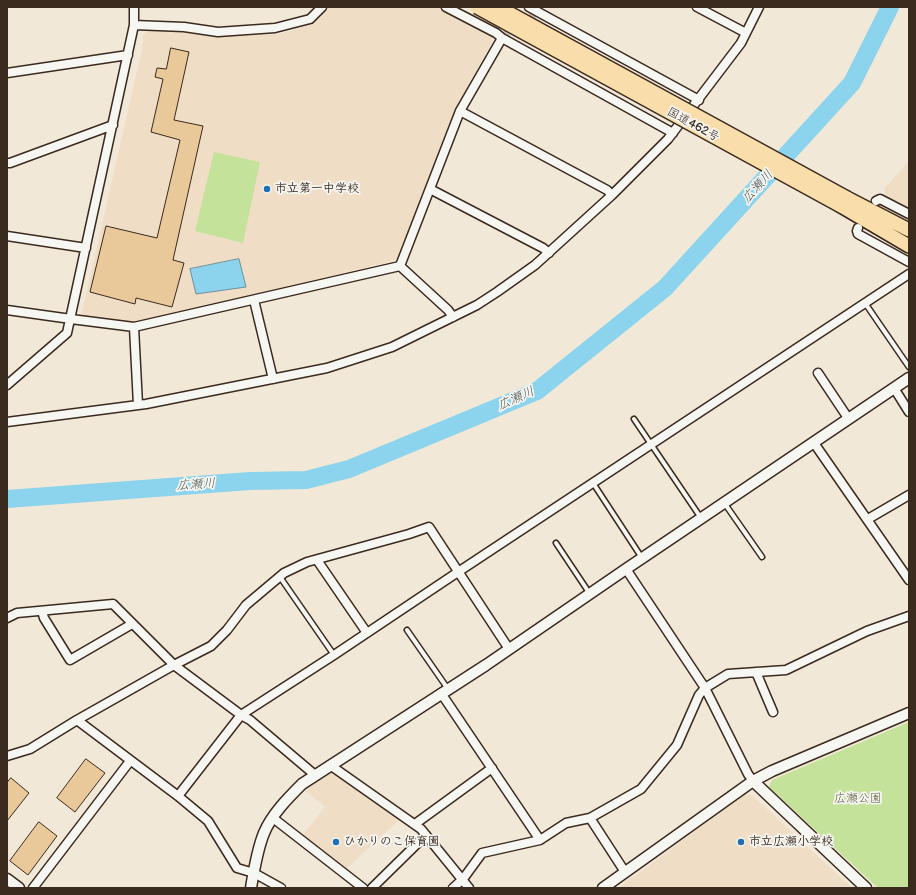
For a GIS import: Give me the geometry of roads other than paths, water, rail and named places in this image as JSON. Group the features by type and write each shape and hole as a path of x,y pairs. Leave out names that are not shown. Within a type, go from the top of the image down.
{"highway":[{"name":"国道462号","path":"477,7 844,202 909,230"},
{"name":"国道462号","path":"498,7 844,202 909,246"}],"street":[{"path":"7,385 67,333 128,55 134,24 134,7"},
{"path":"134,24 184,27 218,32 275,28 310,19 322,7"},
{"path":"446,7 496,33 502,38 673,133"},
{"path":"529,7 538,9 698,100"},
{"path":"697,7 746,33"},
{"path":"7,422 138,405 273,380 327,368 392,347 453,317 497,292 535,265 612,195 673,133 741,43 759,7"},
{"path":"400,266 460,111 502,38"},
{"path":"7,73 128,55"},
{"path":"460,111 607,190 612,195"},
{"path":"8,166 113,125"},
{"path":"430,189 543,248 549,253"},
{"path":"876,201 880,199 909,214"},
{"path":"858,228 858,234 909,262"},
{"path":"7,236 86,248"},
{"path":"7,310 71,320 134,327 400,266"},
{"path":"400,266 448,310 453,317"},
{"path":"178,796 241,715 909,274"},
{"path":"254,300 273,380"},
{"path":"134,327 138,405"},
{"path":"818,373 848,418"},
{"path":"251,888 259,847 264,832 289,797 302,784 509,649 909,378"},
{"path":"894,388 909,412"},
{"path":"814,443 909,580"},
{"path":"868,519 909,495"},
{"path":"7,756 30,749 77,720 174,665 211,646 227,630 246,605 280,577 307,562 409,534 429,527 509,649"},
{"path":"318,560 367,632"},
{"path":"626,569 705,688 748,774 753,781 866,888"},
{"path":"7,618 16,613 113,604 174,665 241,715 250,720 315,775"},
{"path":"42,611 44,618 70,660 132,624"},
{"path":"453,888 463,879 482,853 540,840 566,823 590,818 641,789 677,746 699,695 705,688 728,674 786,670 867,631 909,616"},
{"path":"756,672 773,712"},
{"path":"445,691 492,768 540,840"},
{"path":"603,888 753,781 909,713"},
{"path":"77,720 178,796 208,821 237,868 254,873 282,888"},
{"path":"33,888 130,761"},
{"path":"330,765 421,829 469,888"},
{"path":"415,824 492,768"},
{"path":"273,818 363,888"},
{"path":"590,818 625,872"},
{"path":"372,888 426,835"},
{"path":"7,879 19,888"}],"lane":[{"path":"866,303 909,367"},
{"path":"634,419 702,518"},
{"path":"593,483 642,558"},
{"path":"724,503 762,557"},
{"path":"556,543 590,594"},
{"path":"280,577 334,655"},
{"path":"407,630 445,691"}],"water":[{"path":"239,259 246,287 196,294 190,269"}],"waterway":[{"name":"広瀬川","path":"7,499 250,481 306,480 349,469 537,391 665,288 852,83 890,7"}],"tunnel":[{"path":"502,38 537,11"}],"place":[{"name":"市立第一中学校","path":"267,189"},
{"name":"ひかりのこ保育園","path":"336,842"},
{"name":"市立広瀬小学校","path":"741,842"}],"park label":[{"name":"広瀬公園","path":"858,799"}]}
